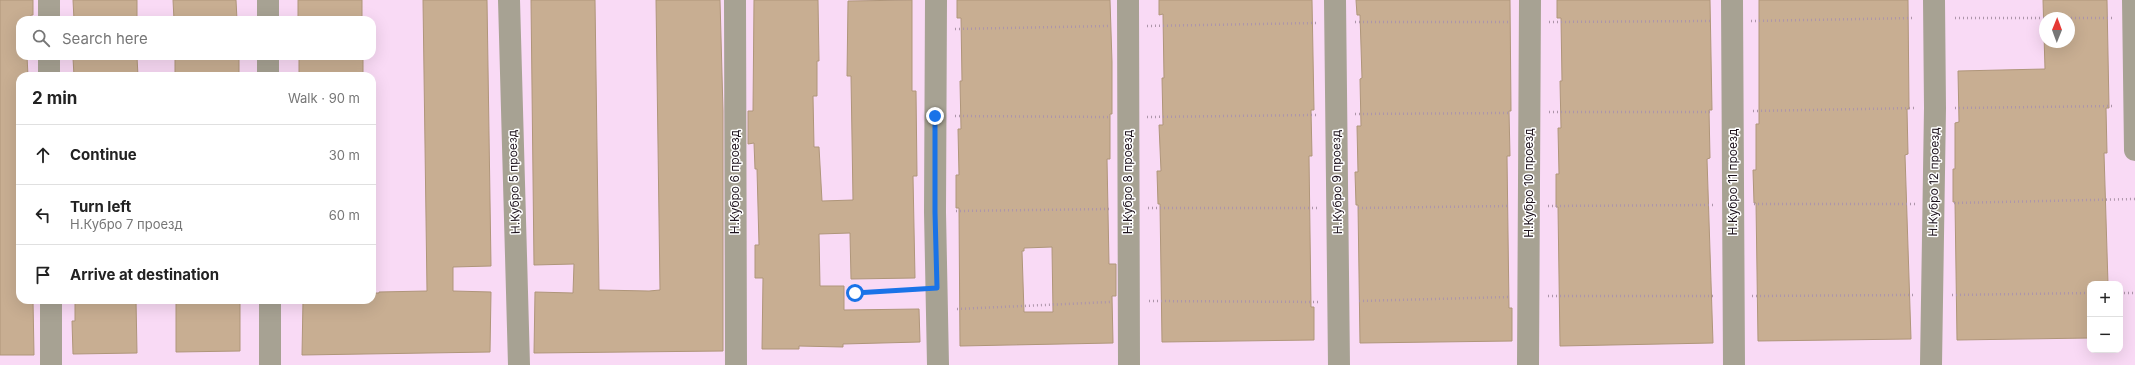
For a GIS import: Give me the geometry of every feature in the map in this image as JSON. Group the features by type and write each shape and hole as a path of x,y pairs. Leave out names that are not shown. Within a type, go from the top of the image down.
{"street":[{"path":"49,0 49,16"},
{"path":"268,0 268,16"},
{"name":"Н.Кубро 5 проезд","path":"509,0 519,365"},
{"name":"Н.Кубро 6 проезд","path":"735,0 736,365"},
{"path":"936,0 935,212 938,365"},
{"name":"Н.Кубро 8 проезд","path":"1128,0 1129,365"},
{"name":"Н.Кубро 9 проезд","path":"1335,0 1339,365"},
{"name":"Н.Кубро 10 проезд","path":"1528,365 1530,0"},
{"name":"Н.Кубро 11 проезд","path":"1732,0 1734,365"},
{"name":"Н.Кубро 12 проезд","path":"1931,365 1935,108 1934,0"},
{"path":"2133,0 2135,150"},
{"path":"49,60 49,72"},
{"path":"268,60 268,72"},
{"path":"51,304 51,365"},
{"path":"270,304 270,365"}],"path":[{"path":"855,293 937,288"},
{"path":"2123,293 2135,293"}],"building":[{"path":"0,0 33,0 33,15 16,16 16,60 27,60 28,72 16,72 16,304 33,304 34,355 0,355"},
{"path":"73,0 137,0 137,16 74,16"},
{"path":"173,0 236,0 237,16 174,16"},
{"path":"298,0 362,0 362,16 298,16"},
{"path":"423,0 487,0 491,266 453,267 453,291 491,292 490,352 302,355 303,304 376,304 376,293 379,292 427,291"},
{"path":"531,0 595,0 599,290 649,291 660,290 656,0 720,0 723,111 723,351 534,353 535,292 573,293 574,264 534,265"},
{"path":"754,0 818,0 819,61 817,61 817,96 813,96 814,147 819,147 822,201 853,200 851,76 847,76 848,1 912,0 912,91 916,91 917,176 913,176 915,278 851,279 850,233 819,234 820,286 844,286 844,310 919,309 920,342 843,344 843,347 799,346 799,349 762,349 763,278 755,278 755,245 759,245 757,169 755,169 754,143 748,144 748,111 753,111"},
{"path":"957,0 1110,0 1112,114 1110,114 1110,159 1107,159 1109,264 1116,264 1116,296 1112,296 1113,343 960,346 959,208 956,208 956,175 959,175 958,129 961,129 960,81 962,81 961,18 957,18","holes":["1052,247 1053,312 1024,312 1022,251 1024,251 1024,248"]},
{"path":"1159,0 1312,0 1314,110 1311,110 1312,156 1309,156 1311,307 1314,307 1314,340 1162,342 1160,204 1158,204 1157,171 1161,171 1159,125 1163,125 1162,78 1164,78 1163,14 1159,15"},
{"path":"1356,0 1510,0 1511,111 1509,111 1510,156 1507,156 1509,308 1512,308 1512,341 1360,343 1358,205 1356,205 1355,172 1358,172 1357,126 1361,126 1360,79 1362,78 1360,15 1357,15"},
{"path":"1557,0 1710,0 1712,110 1709,110 1710,158 1707,159 1713,343 1560,346 1558,207 1556,207 1556,174 1559,174 1558,128 1561,128 1560,81 1562,81 1561,18 1557,18"},
{"path":"1759,0 1908,0 1909,109 1907,109 1908,154 1905,155 1911,339 1758,341 1756,203 1754,203 1753,170 1756,170 1756,124 1759,124"},
{"path":"2043,0 2107,0 2109,108 2106,108 2107,153 2104,153 2108,281 2087,281 2087,338 1957,340 1955,202 1953,202 1953,169 1955,169 1955,123 1959,122 1958,71 2045,69 2044,48 2075,48 2075,12 2043,12"},
{"path":"73,60 137,60 138,72 74,72"},
{"path":"175,60 239,60 239,72 175,72"},
{"path":"299,60 363,60 363,72 299,72"},
{"path":"75,304 136,304 137,353 73,354 72,321 75,321"},
{"path":"176,304 240,304 240,351 176,352"}],"route":[{"path":"855,293 937,288 935,116"}]}
